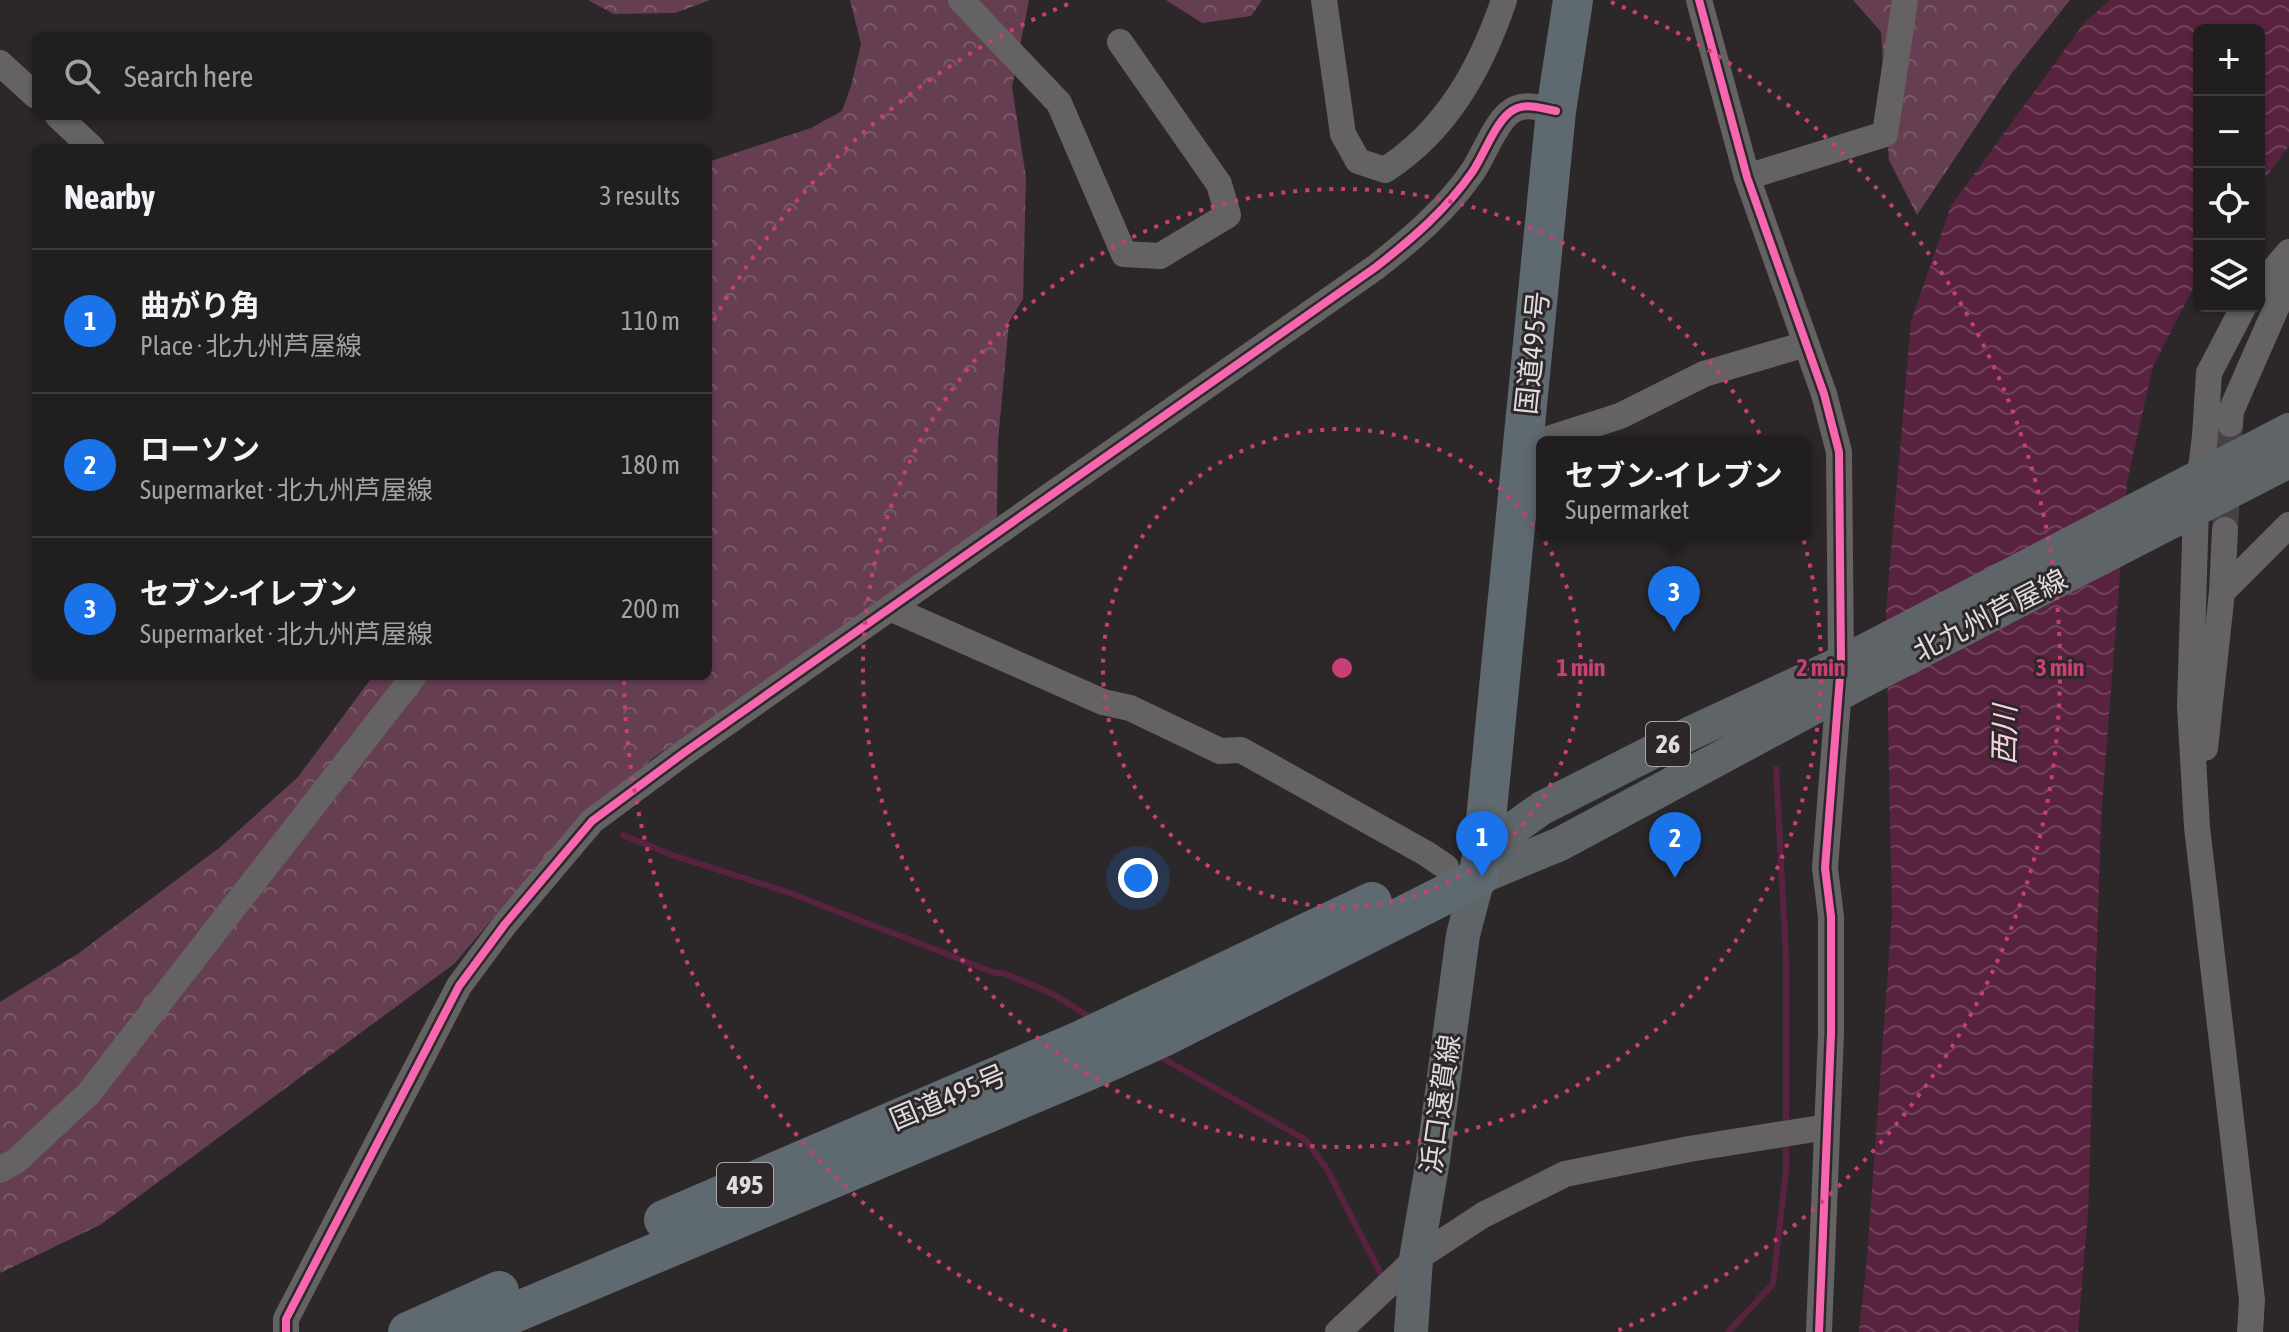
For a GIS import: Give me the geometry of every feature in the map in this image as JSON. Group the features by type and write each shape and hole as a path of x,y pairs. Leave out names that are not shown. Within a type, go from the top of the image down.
{"highway":[{"name":"国道495号","path":"469,1332 1094,1052 1469,865 1523,447 1556,111 1573,0"},
{"name":"国道495号","path":"408,1332 1094,1052"}],"main road":[{"name":"北九州芦屋線","path":"1469,865 1542,808 1674,741 1850,673 2190,497 2289,430"},
{"name":"北九州芦屋線","path":"2190,497 2289,461"},
{"name":"浜口遠賀線","path":"1411,1332 1416,1259 1433,1160 1463,935 1469,865"}],"street":[{"path":"961,0 1059,103 1124,254 1160,256 1228,215 1219,184 1120,42"},
{"path":"1324,0 1343,134 1358,161 1385,170 1413,152 1467,85 1490,42 1504,0"},
{"path":"1699,0 1747,177 1824,394 1839,452 1850,673 1825,868 1831,917 1819,1332"},
{"path":"1747,177 1885,134 1905,0"},
{"path":"0,63 32,92"},
{"path":"282,1328 459,986 505,924 592,821 685,752 1376,267 1449,204 1508,113 1526,105 1556,111"},
{"path":"62,120 88,144"},
{"path":"2265,280 2289,252"},
{"path":"2230,424 2231,411 2281,297 2289,268"},
{"path":"2241,312 2209,373 2205,436 2190,497 2190,706 2197,827 2252,1300 2250,1332"},
{"path":"1557,436 1620,416 1704,374 1806,344"},
{"path":"1523,447 1536,443"},
{"path":"2222,592 2289,525"},
{"path":"2197,827 2222,592 2225,530"},
{"path":"890,608 1103,702 1130,708 1220,751 1241,750 1427,854 1469,865"},
{"path":"0,1170 16,1161 89,1093 411,680"},
{"path":"1338,1332 1416,1259 1483,1215 1565,1174 1689,1149 1827,1127"}],"green space":[{"path":"588,0 710,0 675,13 614,14"},
{"path":"850,0 1029,0 1012,87 1026,177 1023,299 1009,322 998,441 997,516 984,540 653,758 545,857 454,964 100,1225 0,1273 0,1002 79,953 219,848 298,777 370,680 712,680 712,161 811,128 842,111 861,44"},
{"path":"1166,0 1262,0 1251,16 1202,23"},
{"path":"1853,0 2070,0 2011,74 1917,215 1889,160 1881,32"}],"water":[{"name":"西川","path":"2110,0 2289,0 2289,146 2265,178 2265,24 2193,24 2193,289 2153,366 2127,482 2101,819 2088,1213 2078,1332 1859,1332 1892,915 1886,611 1911,321 1951,206 2085,22"}],"waterway":[{"path":"1776,769 1786,956 1786,1125"},
{"path":"623,835 672,855 790,893 995,973 1003,973 1053,994 1091,1018"},
{"path":"1157,1055 1306,1140 1328,1171 1384,1280"},
{"path":"1728,1332 1773,1284 1786,1171 1786,1140"}],"tunnel":[{"path":"2225,530 2230,424"}],"cycle path":[{"path":"1699,0 1747,177 1824,394 1839,452 1841,663 1825,868 1831,917 1831,1033 1819,1332"},
{"path":"286,1332 286,1319 459,986 505,924 592,821 685,752 1376,267 1416,234 1452,198 1473,171 1494,132 1514,109 1526,106 1556,111"}],"place":[{"name":"セブン-イレブン","path":"1674,632"},
{"name":"曲がり角","path":"1482,877"},
{"name":"ローソン","path":"1675,878"}]}
